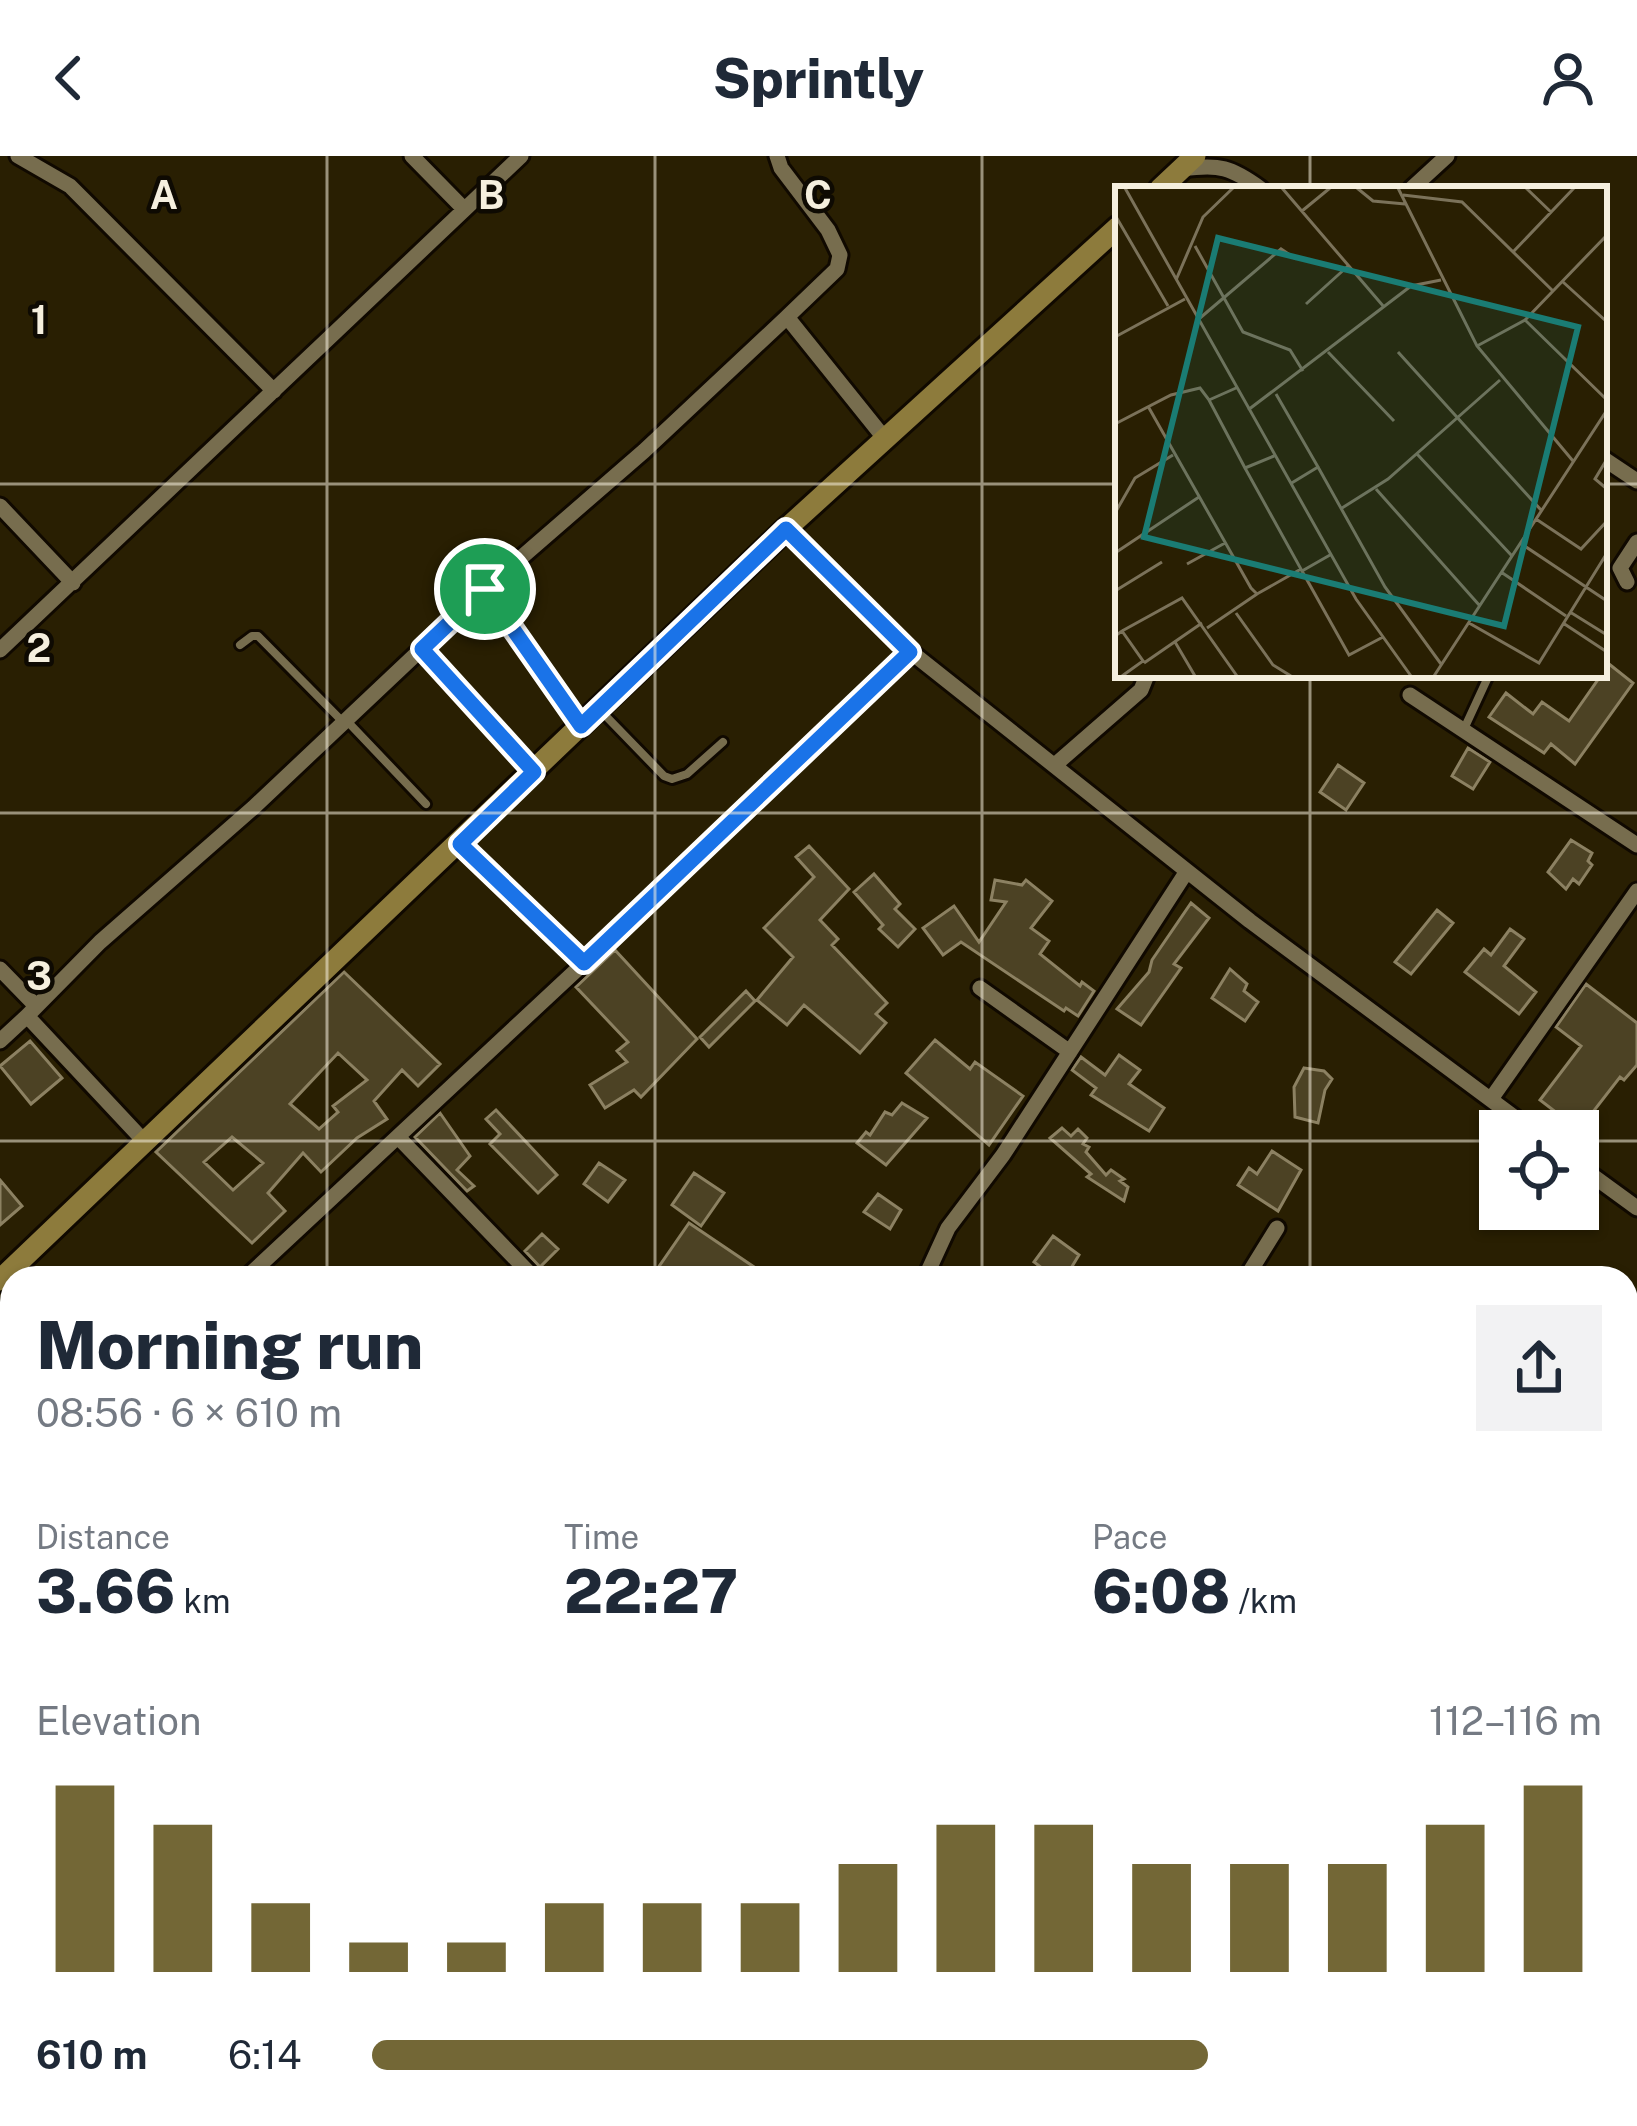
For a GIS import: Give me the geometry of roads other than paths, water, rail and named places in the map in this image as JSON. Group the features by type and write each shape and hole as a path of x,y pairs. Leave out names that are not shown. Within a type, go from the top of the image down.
{"street":[{"path":"18,156 70,186 274,391"},
{"path":"412,156 464,209"},
{"path":"0,650 521,156"},
{"path":"0,1041 100,942 346,722 485,589 644,451 837,269 841,255 828,230 777,156"},
{"path":"1414,186 1447,156"},
{"path":"1163,186 1189,162 1233,170 1257,186"},
{"path":"14,1266 786,529 1115,230"},
{"path":"788,316 885,439"},
{"path":"1607,461 1637,481"},
{"path":"0,506 74,583"},
{"path":"786,529 910,652 1187,871 1505,1110"},
{"path":"1627,582 1620,568 1637,542"},
{"path":"485,589 581,726"},
{"path":"259,1266 400,1139 910,652"},
{"path":"1056,764 1141,689 1146,678"},
{"path":"1410,695 1637,845"},
{"path":"460,844 584,963"},
{"path":"931,1266 948,1228 1003,1155 1187,871"},
{"path":"1491,1099 1637,891"},
{"path":"0,969 143,1140"},
{"path":"980,988 1070,1052"},
{"path":"400,1139 522,1266"},
{"path":"1599,1180 1637,1208"},
{"path":"1253,1266 1276,1228"}],"lane":[{"path":"240,645 251,635 259,636 426,804"},
{"path":"422,649 534,772"},
{"path":"1463,730 1488,678"},
{"path":"599,709 672,779 687,774 723,742"}]}
